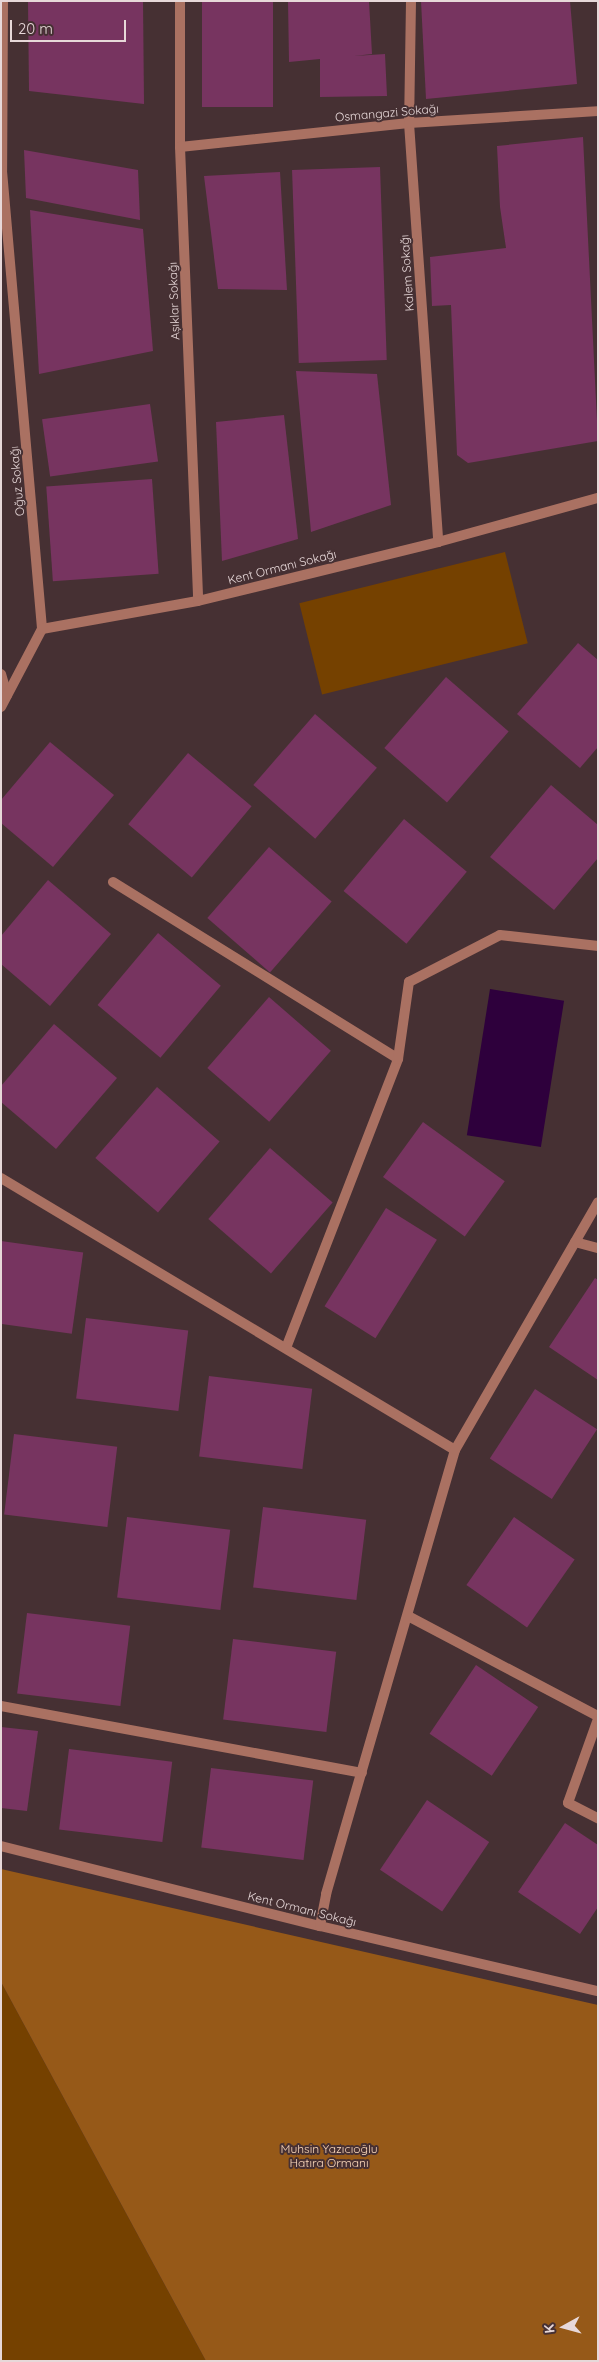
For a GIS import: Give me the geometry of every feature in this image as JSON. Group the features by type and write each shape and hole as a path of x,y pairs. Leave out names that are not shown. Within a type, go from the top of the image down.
{"street":[{"name":"Oğuz Sokağı","path":"2,1 2,171 42,629"},
{"name":"Aşıklar Sokağı","path":"180,1 180,148 198,600"},
{"name":"Kalem Sokağı","path":"411,1 410,123 438,542"},
{"name":"Osmangazi Sokağı","path":"180,148 410,123 598,112"},
{"name":"Kent Ormanı Sokağı","path":"42,629 198,600 438,542 598,498"},
{"path":"1,707 42,629"},
{"path":"1,674 7,695"},
{"path":"113,882 398,1059"},
{"path":"286,1348 398,1059 410,982 500,935 598,946"},
{"path":"1,1178 455,1450"},
{"path":"320,1926 326,1894 455,1450 598,1202"},
{"path":"575,1242 598,1248"},
{"path":"408,1616 598,1718 568,1803 598,1818"},
{"path":"1,1706 362,1773"},
{"name":"Kent Ormanı Sokağı","path":"1,1846 320,1926 598,1991"}],"shaded area":[{"path":"505,552 528,643 322,694 299,603"},
{"path":"490,989 564,1001 541,1147 467,1135"},
{"path":"1,1982 206,2361 1,2361"}],"green space":[{"name":"Muhsin Yazıcıoğlu Hatıra Ormanı","path":"1,1869 598,2005 598,2361 206,2361 1,1982"}],"building":[{"path":"28,1 143,1 144,104 29,91"},
{"path":"202,1 273,1 273,107 202,107"},
{"path":"288,1 369,1 372,54 354,56 385,54 387,96 320,97 320,59 289,62"},
{"path":"421,1 570,1 577,84 426,99"},
{"path":"583,137 598,441 468,463 457,455 451,305 432,306 430,257 506,248 500,207 497,146"},
{"path":"24,150 138,170 140,220 26,198"},
{"path":"380,167 387,360 299,363 292,170"},
{"path":"280,172 287,290 218,289 204,176"},
{"path":"30,210 143,229 153,351 39,374"},
{"path":"296,371 377,374 391,505 311,532"},
{"path":"150,404 158,461 50,477 42,419"},
{"path":"284,415 298,539 222,561 216,422"},
{"path":"152,479 159,574 53,581 46,486"},
{"path":"578,643 598,660 598,747 580,768 517,714"},
{"path":"446,677 509,731 447,802 384,748"},
{"path":"315,714 377,768 315,839 253,785"},
{"path":"50,742 114,795 53,867 1,823 1,800"},
{"path":"188,753 252,806 192,878 128,824"},
{"path":"551,785 598,825 598,858 554,910 490,857"},
{"path":"404,819 467,872 406,944 344,891"},
{"path":"269,847 332,901 270,972 207,918"},
{"path":"48,880 111,934 50,1006 1,964 1,936"},
{"path":"158,933 221,986 160,1058 98,1005"},
{"path":"269,997 331,1051 269,1122 207,1068"},
{"path":"54,1024 117,1078 56,1149 1,1102 1,1086"},
{"path":"157,1087 220,1141 158,1212 95,1158"},
{"path":"423,1122 505,1181 465,1236 383,1177"},
{"path":"270,1148 333,1202 271,1273 208,1219"},
{"path":"386,1208 437,1240 375,1338 325,1306"},
{"path":"1,1241 83,1253 72,1334 1,1324"},
{"path":"595,1278 598,1280 598,1380 549,1347"},
{"path":"86,1318 188,1331 178,1411 76,1398"},
{"path":"209,1376 312,1389 302,1469 199,1456"},
{"path":"535,1389 597,1429 552,1499 490,1459"},
{"path":"14,1434 117,1447 107,1527 4,1514"},
{"path":"263,1507 366,1520 356,1600 253,1587"},
{"path":"127,1517 230,1530 220,1610 117,1597"},
{"path":"514,1517 575,1559 527,1627 466,1585"},
{"path":"27,1613 130,1626 120,1706 17,1693"},
{"path":"233,1639 336,1652 326,1732 223,1719"},
{"path":"476,1665 538,1707 492,1776 430,1734"},
{"path":"1,1727 38,1731 27,1811 1,1808"},
{"path":"69,1749 172,1762 162,1842 59,1829"},
{"path":"211,1768 313,1781 303,1860 201,1847"},
{"path":"427,1800 489,1842 442,1912 380,1870"},
{"path":"565,1823 598,1845 598,1907 580,1934 518,1892"}]}
